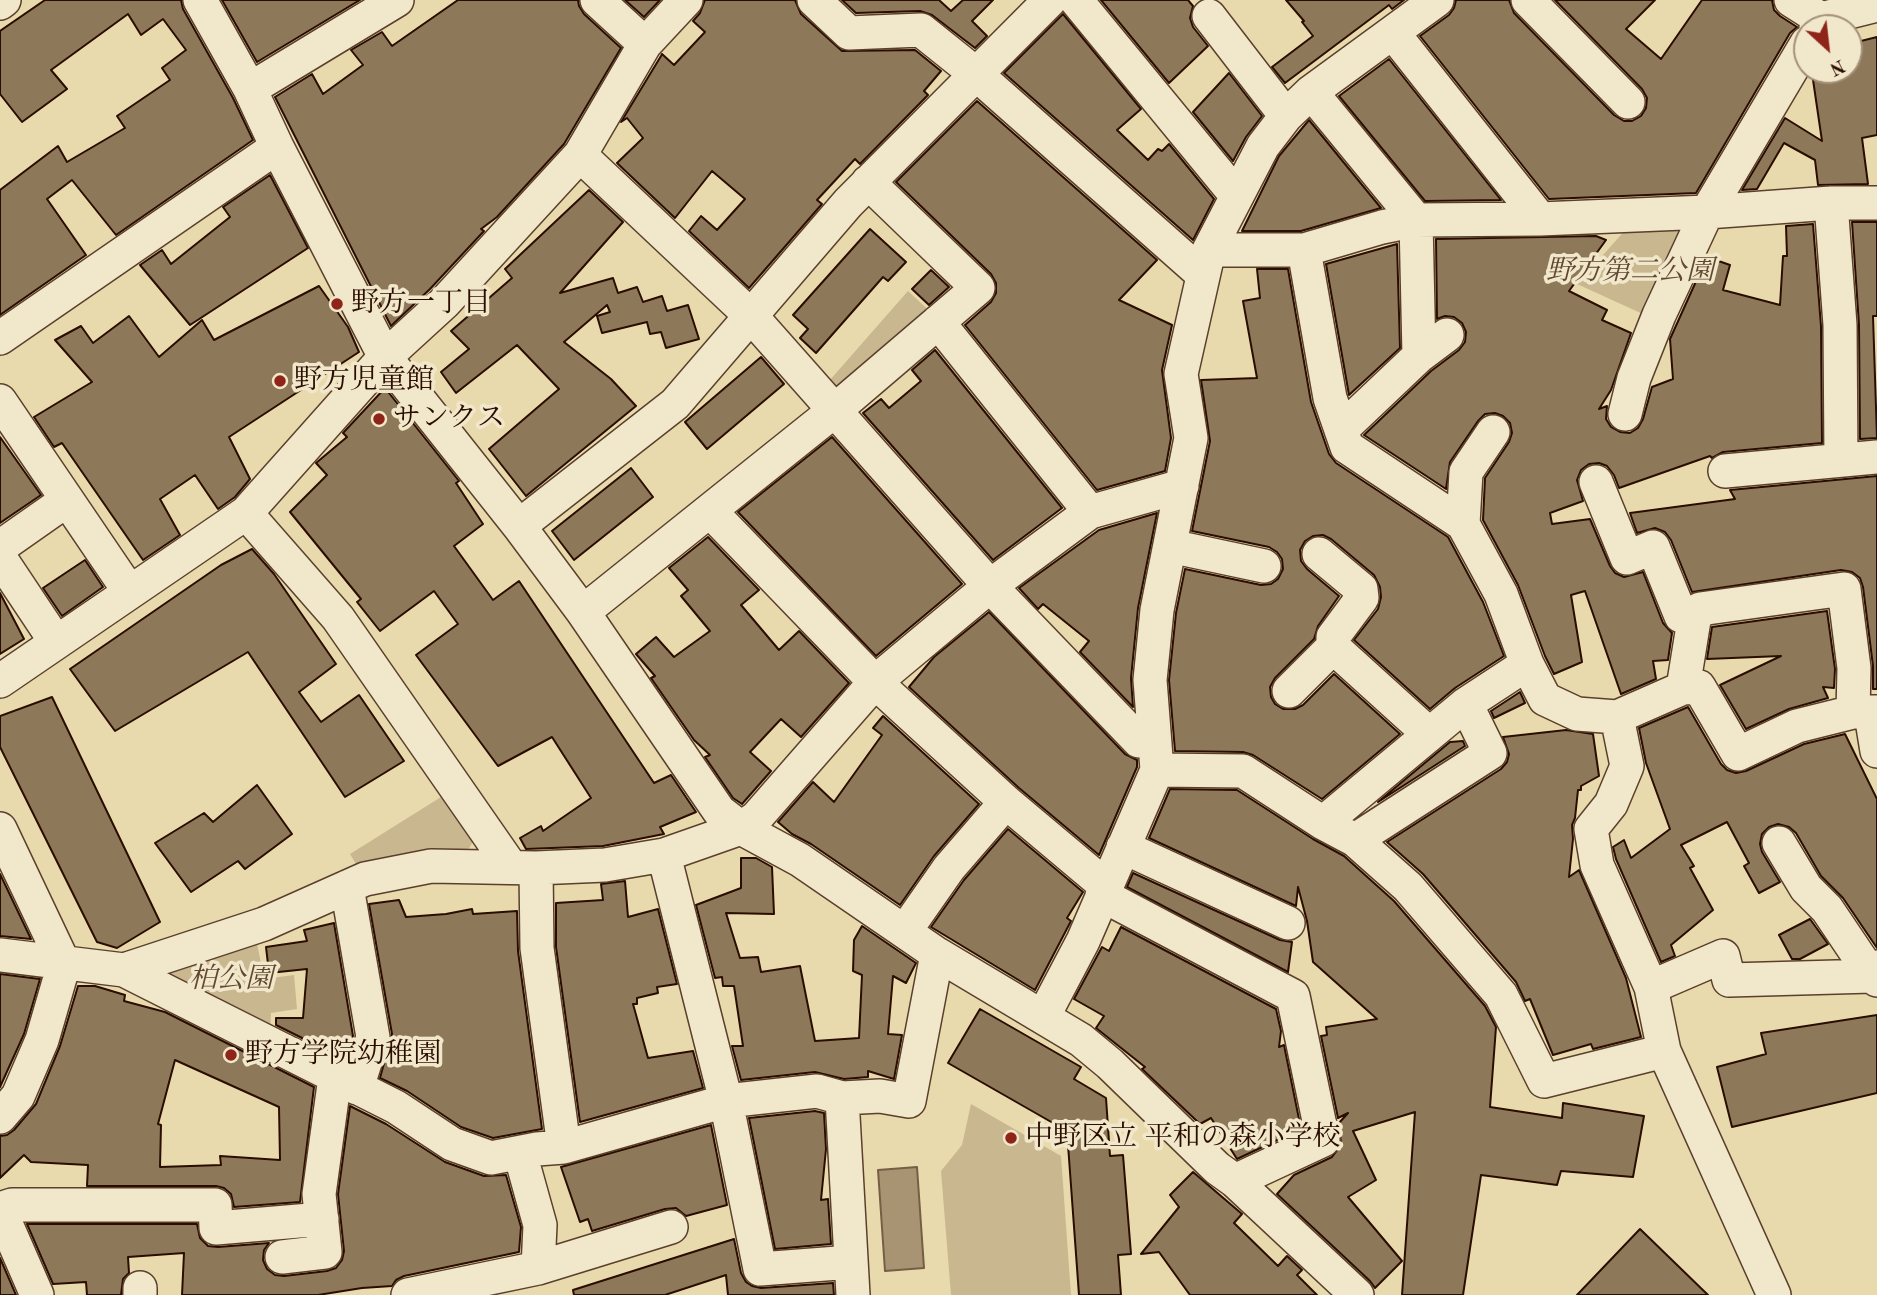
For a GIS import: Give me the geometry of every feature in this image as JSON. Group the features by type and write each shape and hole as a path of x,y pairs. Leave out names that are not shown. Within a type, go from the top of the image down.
{"street":[{"path":"0,3 5,0"},
{"path":"200,0 250,89 277,147 386,357 583,612 719,811 741,828 800,860 937,954 1081,1040 1110,1064 1217,1168 1235,1181 1344,1291"},
{"path":"597,0 645,44"},
{"path":"0,681 246,513 386,357 444,303 580,155 645,44 686,0"},
{"path":"814,0 849,33 921,30 1206,262 1304,250 1416,220 1539,219 1707,212 1831,203 1877,203"},
{"path":"519,526 675,404 868,182 1050,0"},
{"path":"1076,0 1236,195"},
{"path":"1528,0 1628,102"},
{"path":"1791,0 1802,14"},
{"path":"250,89 381,4"},
{"path":"1855,14 1877,5"},
{"path":"1044,1017 1083,941 1123,847 1156,756 1150,680 1157,610 1191,438 1181,374 1206,262 1236,195 1263,146 1286,116 1311,92 1411,13 1539,219"},
{"path":"1209,16 1286,116"},
{"path":"1625,414 1634,378 1644,353 1707,212 1793,67"},
{"path":"1311,92 1416,220 1419,356"},
{"path":"0,338 277,147"},
{"path":"580,155 751,316 990,586 1139,741 1156,756 1243,771 1323,823 1355,840 1408,887 1501,995 1544,1081 1664,1051"},
{"path":"583,612 834,411 978,288 868,182"},
{"path":"1831,203 1840,324 1841,460"},
{"path":"1304,250 1331,398 1347,447 1463,524 1501,594 1527,664 1545,699 1577,714 1617,717 1683,688 1699,687 1738,754 1797,726 1867,712"},
{"path":"938,322 1090,512"},
{"path":"1341,430 1419,356 1447,335"},
{"path":"0,401 129,591"},
{"path":"1463,524 1466,472 1493,432"},
{"path":"1725,471 1877,457"},
{"path":"1596,482 1627,558 1653,547 1681,616 1694,620"},
{"path":"124,970 264,924 365,879 431,866 605,865 664,855 741,828 755,818 875,682 990,586 1090,512 1182,486"},
{"path":"0,547 67,500"},
{"path":"710,511 875,682 1104,890 1293,996 1323,1140 1235,1181"},
{"path":"246,513 338,618 523,867 537,948 564,1147"},
{"path":"1170,547 1264,566"},
{"path":"1319,554 1361,589 1362,598 1333,637 1334,647 1429,734"},
{"path":"0,558 56,642"},
{"path":"1683,688 1694,620 1700,609 1844,589 1854,668 1877,751"},
{"path":"1289,691 1334,647"},
{"path":"1323,823 1466,704 1527,664"},
{"path":"1355,840 1490,753 1466,704"},
{"path":"1617,717 1628,766 1611,804 1591,829 1597,865 1651,988 1664,1051 1774,1295"},
{"path":"905,931 949,868 1006,802"},
{"path":"0,829 64,964 42,1040 18,1096 0,1117"},
{"path":"1779,843 1807,888 1828,909 1875,974"},
{"path":"1123,847 1288,923"},
{"path":"664,855 726,1101 760,1269 851,1262"},
{"path":"282,1257 325,1252 319,1194 346,1083 373,1037 347,887"},
{"path":"0,955 124,970 396,1107 452,1144 491,1158 564,1147 726,1101 817,1091 842,1098 880,1097 909,1101 937,954"},
{"path":"1651,988 1723,956 1729,980 1875,974"},
{"path":"842,1098 853,1295"},
{"path":"520,1153 540,1225 538,1268"},
{"path":"37,1295 0,1209 12,1205 215,1205 216,1228 322,1219"},
{"path":"408,1295 538,1268 671,1227"}],"green space":[{"name":"野方第二公園","path":"1628,227 1686,227 1645,315 1577,284"},
{"path":"908,291 936,317 834,404 822,389"},
{"path":"449,792 478,833 464,857 359,869 350,854"},
{"name":"柏公園","path":"256,938 264,979 294,975 297,1009 271,1013 270,1035 154,969"},
{"path":"971,1104 1061,1156 1071,1295 951,1295 941,1171 962,1145"}],"shaded area":[{"path":"917,1167 924,1268 885,1271 878,1170"}],"building":[{"path":"45,0 181,0 183,9 233,98 253,140 116,235 72,180 47,199 86,255 0,315 0,190 58,146 67,162 125,128 117,116 170,80 162,68 186,50 163,19 141,35 128,14 51,70 67,89 22,122 0,94 0,31"},
{"path":"222,0 360,0 257,62"},
{"path":"458,0 578,0 584,14 621,48 564,144 497,217 481,229 484,231 430,289 391,326 275,97 312,74 323,94 363,65 351,50 382,32 392,46"},
{"path":"625,0 660,0 644,17"},
{"path":"705,0 795,0 801,14 842,51 915,50 941,71 924,91 928,95 860,164 855,159 817,200 822,204 749,288 689,231 701,216 717,230 745,199 712,171 675,218 617,163 643,138 627,118 621,122 662,54 674,65 705,32 693,21 700,13"},
{"path":"842,0 939,0 951,11 963,0 993,0 972,21 987,36 975,48 932,15 920,11 856,13"},
{"path":"1101,0 1188,0 1193,6 1190,18 1193,27 1208,46 1169,83"},
{"path":"1286,0 1404,0 1392,9 1389,5 1285,83 1272,67 1313,36"},
{"path":"1456,0 1509,0 1514,13 1614,115 1624,121 1632,121 1641,116 1646,108 1647,98 1642,89 1555,0 1655,0 1626,29 1661,59 1702,0 1772,0 1774,10 1793,24 1793,30 1696,193 1549,199 1420,36 1449,15"},
{"path":"1063,14 1141,109 1117,130 1148,160 1158,149 1162,151 1169,144 1214,199 1193,240 1004,73"},
{"path":"1877,37 1877,135 1862,138 1868,184 1818,185 1815,160 1784,143 1757,189 1742,190 1785,118 1822,141 1814,84 1863,84 1863,40"},
{"path":"1389,59 1501,200 1425,201 1339,96"},
{"path":"1229,73 1262,116 1233,161 1193,112"},
{"path":"977,101 1157,260 1119,300 1172,325 1162,370 1171,438 1165,471 1097,490 965,325 991,302 996,293 996,283 991,274 896,182"},
{"path":"1309,120 1381,208 1301,231 1242,231 1279,156"},
{"path":"270,175 308,248 190,325 140,265 162,250 171,264 230,217 223,207"},
{"path":"589,190 623,222 560,293 613,278 618,293 637,287 643,302 662,296 667,311 688,305 699,339 666,348 661,332 650,334 647,322 602,333 597,316 610,312 607,305 564,342 611,379 636,406 526,496 489,449 559,389 517,345 456,393 441,372 469,349 451,331 512,278 505,269"},
{"path":"1852,222 1877,222 1877,316 1873,316 1877,438 1860,439 1859,325"},
{"path":"1813,224 1821,326 1822,443 1723,452 1619,488 1607,466 1589,464 1581,470 1577,480 1583,501 1550,513 1552,524 1590,519 1615,573 1624,577 1643,572 1663,623 1672,633 1668,660 1653,661 1656,679 1621,694 1585,591 1571,595 1582,662 1554,674 1518,585 1483,520 1485,478 1509,442 1512,433 1510,423 1495,413 1485,414 1478,421 1450,462 1446,489 1364,435 1465,342 1466,332 1462,323 1454,317 1437,319 1436,239 1596,236 1606,240 1569,291 1607,310 1602,320 1631,333 1611,390 1599,409 1607,406 1606,419 1611,427 1630,433 1638,428 1643,419 1652,387 1673,379 1670,339 1707,257 1730,265 1723,290 1780,305 1783,256 1787,256 1786,226"},
{"path":"870,229 906,262 888,281 883,277 816,353 800,338 808,329 793,315"},
{"path":"1397,244 1400,348 1349,395 1326,264"},
{"path":"1257,269 1288,269 1311,402 1329,454 1336,463 1448,537 1483,602 1504,656 1455,688 1430,709 1354,640 1378,609 1380,587 1374,575 1323,535 1313,536 1305,541 1300,550 1301,561 1339,596 1318,626 1314,639 1275,678 1270,687 1271,697 1275,704 1283,709 1295,709 1303,705 1334,674 1400,734 1322,799 1253,755 1243,752 1175,751 1169,680 1176,613 1185,569 1261,585 1271,584 1278,579 1283,569 1282,559 1269,547 1192,531 1210,441 1201,380 1257,378 1243,301 1260,298"},
{"path":"931,270 949,287 929,305 912,289"},
{"path":"319,286 348,327 359,352 229,437 250,479 235,497 218,509 195,475 160,499 180,535 143,560 62,443 54,447 34,417 92,382 55,340 81,326 93,343 129,316 159,357 202,320 214,340"},
{"path":"935,350 1062,508 993,560 863,413 881,399 889,408 921,381 912,370"},
{"path":"761,357 784,384 707,449 685,422"},
{"path":"385,388 459,481 456,483 483,524 454,546 493,600 519,581 654,783 671,775 696,812 660,827 664,834 603,846 526,849 520,838 541,826 543,831 591,798 552,737 498,766 416,655 458,624 434,591 380,631 357,602 361,599 290,512 327,475 316,463 347,437 343,433"},
{"path":"0,437 41,495 0,523"},
{"path":"832,437 962,584 876,656 738,512"},
{"path":"631,468 653,497 574,560 552,531"},
{"path":"1877,476 1877,689 1873,689 1873,666 1863,587 1860,578 1852,572 1841,570 1692,592 1671,540 1665,532 1655,528 1637,533 1630,513 1735,499 1730,490"},
{"path":"1157,513 1138,608 1131,678 1133,707 1080,652 1089,641 1043,604 1038,609 1019,588 1099,530"},
{"path":"708,537 759,590 741,605 779,650 799,631 849,683 801,737 781,719 750,752 771,771 742,804 733,798 705,757 710,755 694,740 651,678 655,676 636,654 656,637 674,657 710,631 681,596 688,590 669,568"},
{"path":"252,549 274,574 336,664 299,692 321,722 359,695 404,761 345,797 248,652 115,731 70,669 221,565"},
{"path":"85,560 103,587 62,616 43,588"},
{"path":"0,593 24,639 0,654"},
{"path":"1827,611 1835,669 1834,688 1823,687 1828,698 1789,709 1746,729 1720,685 1781,656 1707,659 1712,627"},
{"path":"989,612 1125,754 1137,760 1137,767 1099,855 1019,788 909,687 934,657"},
{"path":"1520,692 1525,703 1494,718 1491,711"},
{"path":"52,697 160,922 117,948 97,942 0,747 0,716"},
{"path":"1688,707 1721,764 1736,773 1804,744 1845,734 1877,799 1877,948 1843,898 1821,876 1796,833 1789,827 1778,824 1769,827 1762,834 1762,852 1780,882 1759,893 1744,866 1749,863 1727,822 1681,845 1694,866 1690,868 1713,910 1671,945 1675,956 1661,962 1613,847 1624,840 1631,858 1670,829 1646,763 1639,728"},
{"path":"883,716 979,804 934,856 900,905 778,822 813,782 834,802 882,735 873,728"},
{"path":"1566,730 1593,734 1599,776 1578,790 1572,825 1569,877 1579,870 1626,978 1641,1037 1593,1049 1591,1044 1553,1055 1530,999 1525,1001 1516,982 1423,874 1387,842 1501,769 1509,754 1503,737"},
{"path":"1463,741 1465,746 1378,802 1450,742"},
{"path":"257,785 292,834 245,869 238,861 191,892 155,843 204,813 213,822"},
{"path":"1170,789 1237,790 1344,856 1394,901 1485,1006 1496,1027 1490,1107 1562,1118 1563,1103 1644,1116 1633,1177 1561,1171 1557,1185 1481,1175 1463,1295 1402,1295 1415,1112 1353,1131 1376,1180 1348,1197 1402,1261 1375,1288 1277,1194 1294,1175 1332,1157 1341,1145 1339,1123 1348,1113 1338,1118 1321,1036 1327,1035 1326,1027 1377,1019 1313,962 1307,921 1298,887 1296,906 1149,838"},
{"path":"1008,829 1083,892 1067,918 1071,921 1035,990 931,927 964,880"},
{"path":"741,858 756,858 772,867 774,914 726,913 740,958 758,957 761,972 800,966 815,1041 859,1038 862,975 853,971 854,940 862,926 916,963 906,983 893,976 888,1034 902,1035 894,1079 868,1071 868,1077 844,1079 815,1072 741,1080 732,1046 743,1046 734,986 723,986 722,977 715,978 696,905 741,888"},
{"path":"1133,873 1280,940 1292,942 1288,972 1127,887"},
{"path":"0,874 31,939 0,936"},
{"path":"625,881 628,917 658,909 677,984 657,987 658,993 637,998 637,1004 633,1004 648,1058 693,1051 703,1088 580,1122 556,947 556,903 603,900 601,884"},
{"path":"399,900 406,917 472,909 473,914 517,911 518,951 542,1129 493,1138 461,1127 407,1091 380,1078 392,1034 369,904"},
{"path":"1810,919 1828,944 1800,959 1792,959 1779,935"},
{"path":"334,923 353,1036 346,1060 276,1025 276,1018 303,1018 307,969 269,973 266,947 307,941 304,930"},
{"path":"1121,927 1276,1009 1281,1031 1279,1047 1284,1045 1301,1129 1237,1159 1211,1118 1200,1124 1142,1069 1145,1067 1096,1028 1104,1016 1074,999 1102,947 1109,951"},
{"path":"0,974 40,979 24,1034 0,1087"},
{"path":"78,986 95,986 125,995 124,1001 165,1012 314,1087 300,1202 234,1207 231,1194 216,1186 87,1186 88,1165 31,1162 24,1155 0,1178 0,1136 14,1130 36,1104 60,1046","holes":["175,1060 279,1107 280,1160 220,1156 221,1165 160,1167 161,1125 158,1124"]},
{"path":"980,1009 1081,1067 1074,1079 1106,1098 1110,1156 1123,1155 1131,1254 1118,1255 1121,1295 1079,1295 1067,1131 948,1063"},
{"path":"1877,1015 1877,1093 1732,1127 1717,1067 1766,1054 1761,1033"},
{"path":"350,1106 386,1124 445,1162 484,1176 506,1175 521,1227 519,1252 404,1276 392,1286 318,1295 182,1295 184,1253 128,1257 129,1273 123,1279 121,1295 87,1295 86,1282 53,1284 27,1224 197,1224 200,1238 208,1246 269,1243 264,1250 263,1260 267,1269 275,1275 336,1268 344,1251 338,1194"},
{"path":"815,1111 824,1113 826,1149 821,1200 828,1199 831,1244 775,1249 749,1118"},
{"path":"711,1125 727,1205 686,1216 676,1208 665,1209 592,1231 588,1219 580,1222 561,1167"},
{"path":"1193,1172 1242,1214 1234,1223 1278,1266 1287,1256 1302,1270 1297,1275 1317,1295 1190,1295 1159,1252 1141,1254 1179,1207 1170,1195"},
{"path":"1640,1229 1708,1295 1577,1295"},
{"path":"734,1239 741,1273 752,1286 761,1288 833,1283 834,1295 728,1295 726,1275 665,1295 574,1295 573,1290"},
{"path":"0,1258 16,1295 0,1295"}],"place":[{"name":"野方一丁目","path":"337,304"},
{"name":"野方児童館","path":"280,381"},
{"name":"サンクス","path":"379,419"},
{"name":"野方学院幼稚園","path":"231,1055"},
{"name":"中野区立 平和の森小学校","path":"1011,1138"}]}
